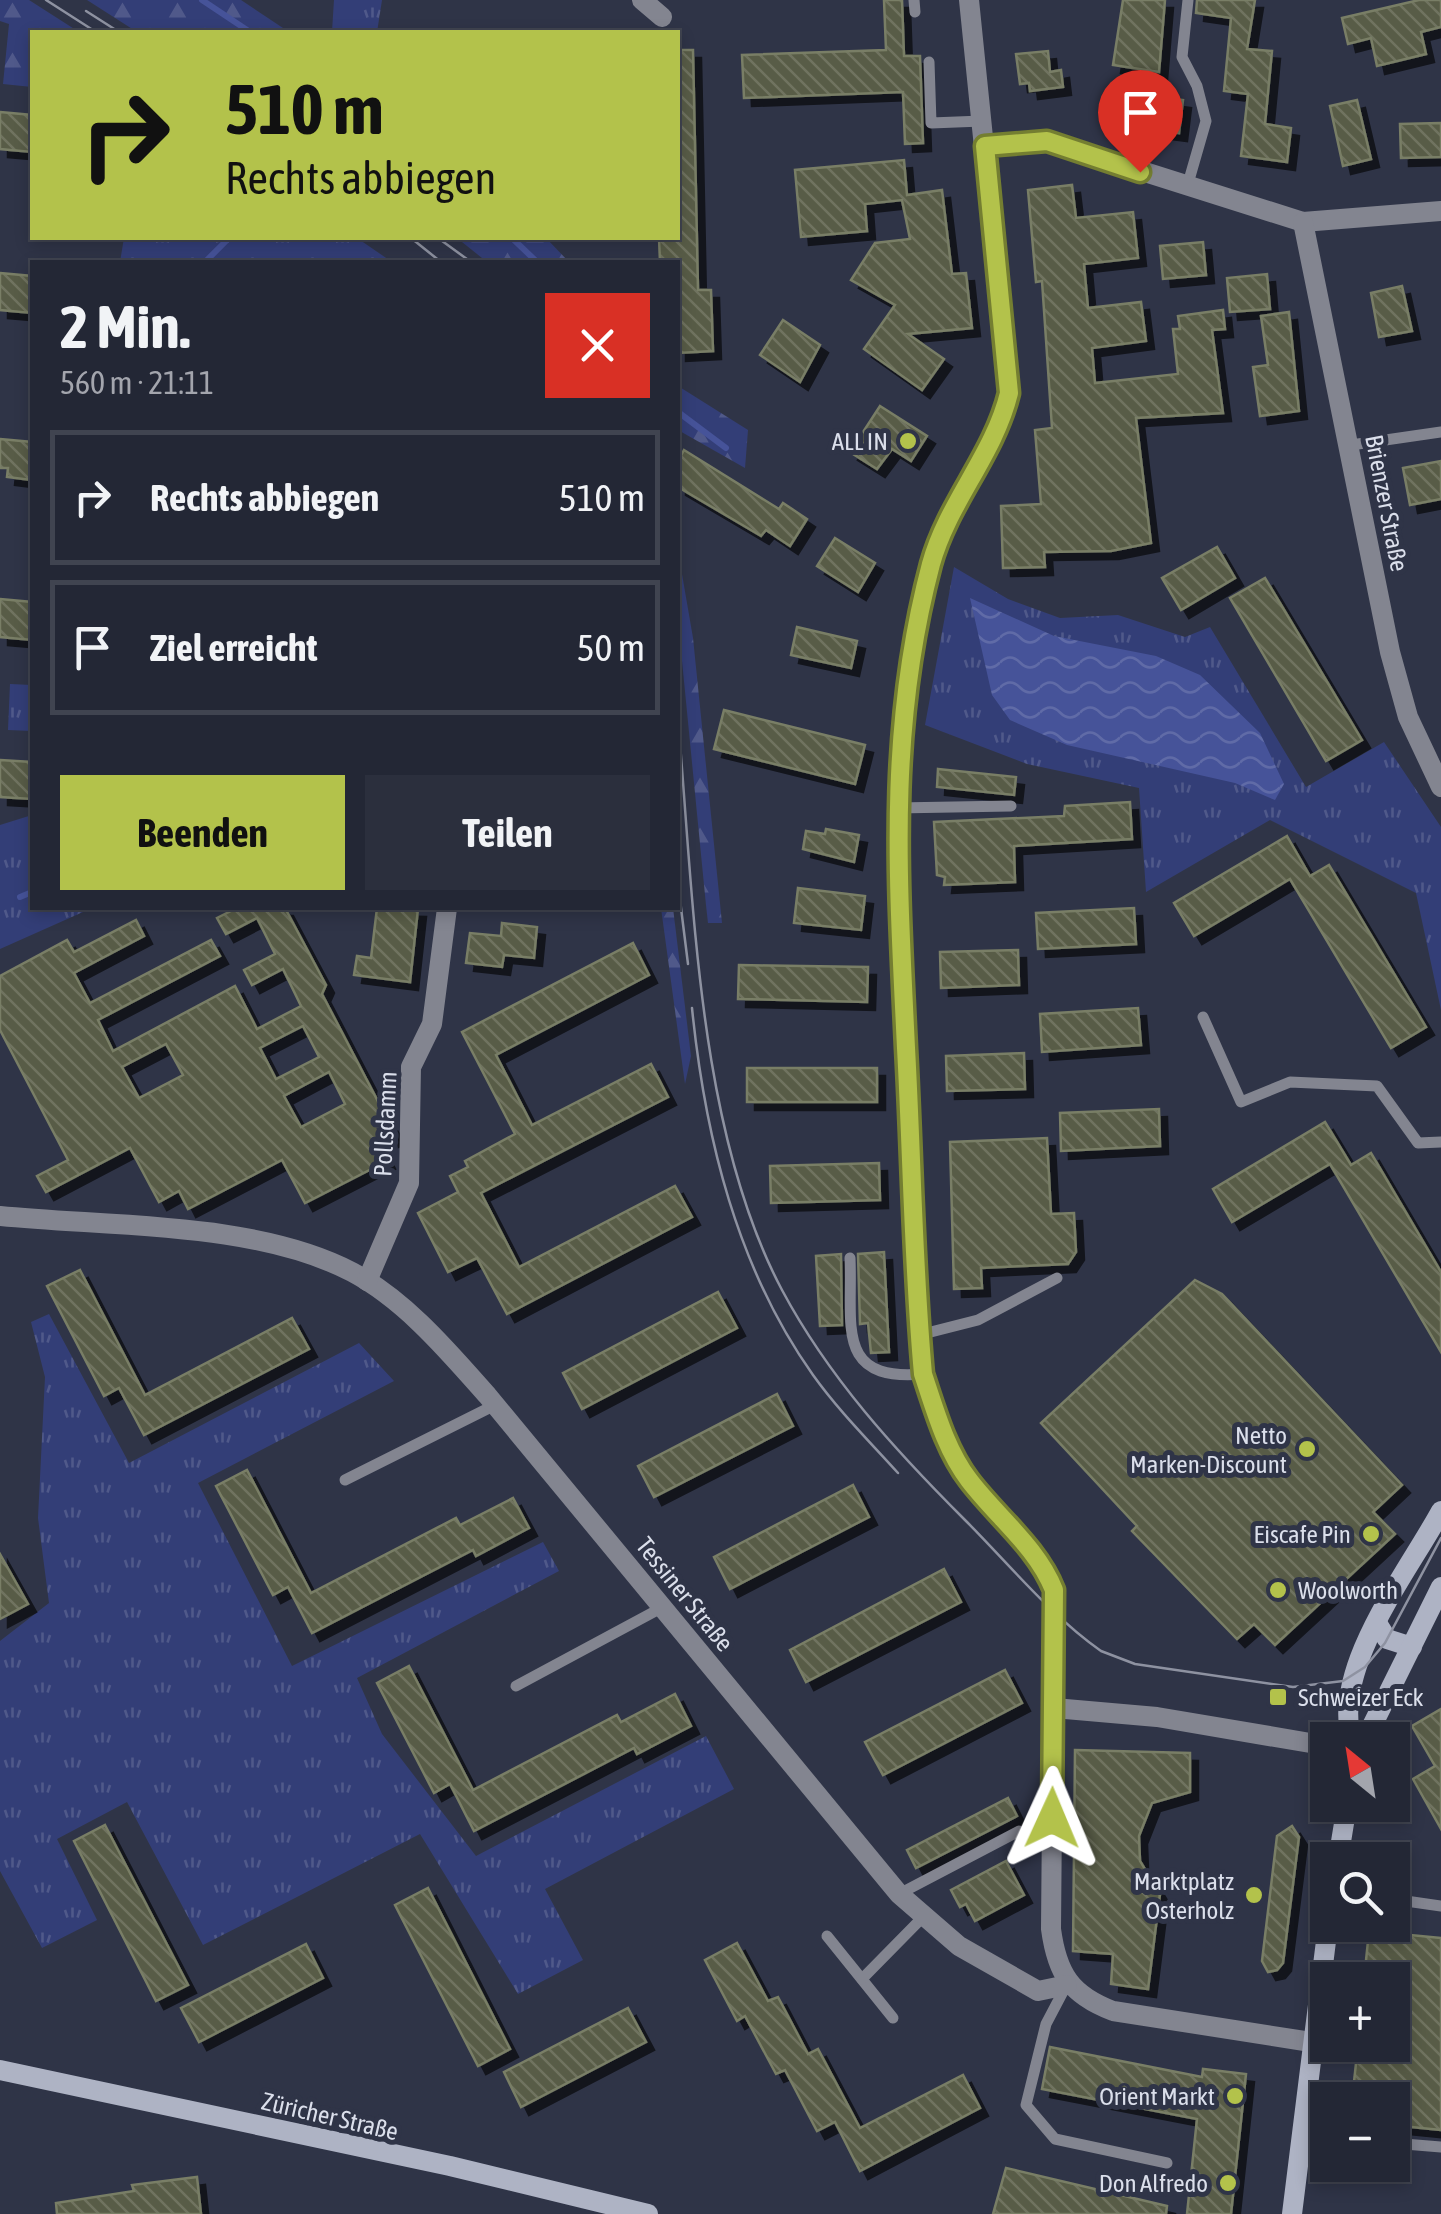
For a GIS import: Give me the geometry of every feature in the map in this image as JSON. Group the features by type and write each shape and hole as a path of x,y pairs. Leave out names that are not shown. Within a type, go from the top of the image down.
{"street":[{"path":"642,0 662,17"},
{"path":"969,0 1009,393 1000,429 950,511 932,563 902,706 896,808 919,1334 923,1374 946,1438 966,1476 1042,1562 1054,1590 1050,1929 1054,1958 1067,1985"},
{"path":"985,146 1047,141 1302,222 1441,212"},
{"name":"Brienzer Straße","path":"1302,222 1399,684 1408,716 1441,787"},
{"name":"Pollsdamm","path":"367,1281 409,1182 411,1067 432,1024 446,910"},
{"name":"Tessiner Straße","path":"0,1216 260,1243 319,1257 367,1281 442,1344 899,1894 923,1917 959,1946 1038,1992 1067,1985 1090,2002 1113,2012 1310,2042"},
{"path":"1347,1722 1352,1690 1377,1622 1441,1511"},
{"path":"1373,1722 1441,1587"},
{"path":"1377,1622 1388,1639 1412,1647"},
{"path":"1054,1708 1156,1716 1310,1743"},
{"path":"1292,2214 1310,2051"},
{"name":"Züricher Straße","path":"0,2070 450,2166 648,2214"}],"lane":[{"path":"1186,187 1206,121 1197,86 1182,57 1188,0"},
{"path":"928,62 932,138"},
{"path":"931,124 982,121"},
{"path":"1351,445 1441,432"},
{"path":"896,808 1011,806"},
{"path":"1203,1017 1240,1102 1290,1082 1377,1086 1418,1144 1441,1142"},
{"path":"850,1258 853,1340 860,1358 883,1375 923,1374"},
{"path":"919,1334 978,1320 1057,1278"},
{"path":"346,1480 495,1405"},
{"path":"516,1686 663,1607"},
{"path":"899,1894 1019,1831"},
{"path":"1410,1902 1441,1906"},
{"path":"862,1980 923,1917"},
{"path":"826,1936 894,2018"},
{"path":"1067,1985 1046,2024 1026,2106 1054,2139 1167,2163"},
{"path":"1301,2134 1310,2135"},
{"path":"1410,2144 1441,2147"}],"green space":[{"path":"0,0 29,0 76,30 30,30 30,87 3,84 9,24 0,21"},
{"path":"87,0 241,0 286,30 134,30"},
{"path":"334,0 382,0 377,30 332,30"},
{"path":"124,240 360,240 389,260 120,260"},
{"path":"460,240 548,240 567,260 484,260"},
{"path":"680,387 748,430 745,468 680,431"},
{"path":"680,563 693,638 722,923 708,923 680,640"},
{"path":"954,567 1008,599 1060,618 1118,615 1185,637 1210,627 1306,787 1384,742 1441,827 1441,1010 1416,893 1270,820 1146,892 1139,788 1027,764 925,725"},
{"path":"10,684 30,685 30,731 8,730"},
{"path":"30,816 30,910 88,910 0,949 0,825"},
{"path":"661,910 673,910 691,1056 685,1084"},
{"path":"49,1314 129,1463 359,1343 394,1381 198,1483 292,1666 543,1542 559,1571 357,1678 382,1734 476,1856 706,1736 734,1789 545,1889 583,1960 518,1994 420,1834 203,1945 127,1802 57,1839 97,1920 42,1948 0,1871 0,1641 49,1603 38,1518 45,1377 31,1322"}],"water":[{"path":"970,598 1054,636 1156,656 1200,675 1260,733 1284,784 1275,800 1235,783 1067,745 1010,720 992,695"}],"building":[{"path":"884,0 902,0 904,56 920,56 923,143 905,144 903,92 744,98 742,55 886,50"},
{"path":"1123,0 1165,0 1159,72 1113,65"},
{"path":"1197,0 1255,0 1247,49 1272,51 1265,124 1291,128 1287,162 1241,156 1248,94 1224,91 1231,18 1196,13"},
{"path":"1419,0 1441,0 1441,27 1421,32 1426,54 1377,66 1371,38 1348,44 1342,18"},
{"path":"680,50 693,50 698,290 711,290 713,351 680,353 680,260 660,260 659,240 680,240"},
{"path":"1048,51 1050,72 1061,70 1063,87 1030,91 1029,83 1020,84 1016,54"},
{"path":"1144,95 1183,100 1179,133 1140,128"},
{"path":"1357,100 1371,159 1343,166 1330,106"},
{"path":"0,112 30,115 30,152 0,149"},
{"path":"1441,123 1441,157 1401,158 1400,124"},
{"path":"904,160 907,195 942,190 952,274 966,273 972,328 908,334 944,359 922,390 864,349 895,305 851,280 875,243 910,239 902,200 865,204 867,231 801,237 795,170"},
{"path":"1072,185 1076,218 1133,212 1138,258 1084,264 1088,308 1141,302 1146,341 1092,348 1095,383 1178,374 1173,329 1180,329 1178,316 1223,310 1225,329 1212,330 1223,413 1136,418 1151,543 1111,551 1044,552 1045,567 1003,568 1001,506 1041,504 1035,430 1052,428 1042,281 1036,282 1028,190"},
{"path":"1203,242 1206,275 1163,279 1160,246"},
{"path":"0,273 30,276 30,313 0,310"},
{"path":"1267,274 1270,309 1230,312 1227,278"},
{"path":"1402,286 1412,331 1379,337 1371,293"},
{"path":"1289,312 1299,411 1260,416 1253,367 1268,365 1261,316"},
{"path":"783,320 820,345 800,382 760,355"},
{"path":"880,406 927,436 911,461 892,449 877,469 850,452"},
{"path":"0,439 30,442 30,480 7,477 8,468 0,468"},
{"path":"684,450 779,509 783,503 807,519 790,546 766,530 761,536 680,488 680,457"},
{"path":"1441,461 1441,499 1410,505 1403,468"},
{"path":"835,538 875,563 858,592 817,566"},
{"path":"1217,547 1235,578 1181,610 1162,578"},
{"path":"1265,578 1362,740 1326,761 1230,598"},
{"path":"0,599 30,602 30,640 0,637"},
{"path":"797,627 857,641 851,668 791,655"},
{"path":"724,710 865,745 855,784 714,749"},
{"path":"0,760 30,762 30,799 0,797"},
{"path":"938,769 1016,777 1014,795 937,787"},
{"path":"1130,802 1132,839 1014,846 1015,882 944,885 945,877 937,875 934,822 1064,816 1065,806"},
{"path":"826,829 859,835 854,862 803,849 806,831 825,834"},
{"path":"1287,836 1310,876 1329,865 1426,1027 1391,1048 1290,879 1194,936 1174,903"},
{"path":"798,888 865,896 861,930 794,923"},
{"path":"1134,908 1136,944 1038,949 1036,913"},
{"path":"233,910 286,910 326,985 322,994 396,1136 379,1145 387,1161 305,1203 282,1160 188,1209 179,1191 159,1202 130,1148 46,1192 37,1176 68,1160 0,1030 0,976 67,940 74,952 136,920 144,936 74,973 90,1003 211,940 220,956 98,1020 113,1051 235,986 257,1029 301,1006 283,969 252,985 244,970 275,954 257,918 226,934 217,918","holes":["303,1026 319,1057 276,1079 260,1048","166,1044 183,1075 139,1098 122,1067","329,1072 345,1104 301,1127 284,1096"]},
{"path":"377,910 418,910 410,982 354,975 357,956 371,958"},
{"path":"502,923 537,927 534,958 504,955 502,967 466,963 470,933 501,936"},
{"path":"633,943 649,975 496,1055 532,1125 651,1064 668,1097 481,1193 519,1267 675,1186 692,1217 507,1314 477,1258 448,1272 418,1213 458,1192 450,1176 468,1167 465,1161 515,1134 462,1032"},
{"path":"1018,950 1019,985 941,988 940,952"},
{"path":"739,965 868,967 867,1002 738,999"},
{"path":"1138,1008 1141,1045 1042,1052 1040,1014"},
{"path":"1024,1053 1025,1089 947,1091 946,1056"},
{"path":"747,1068 877,1068 877,1102 747,1102"},
{"path":"1159,1109 1160,1146 1061,1151 1060,1113"},
{"path":"1325,1122 1351,1165 1371,1153 1441,1272 1441,1352 1330,1164 1232,1222 1213,1189"},
{"path":"1047,1138 1051,1214 1074,1213 1076,1252 1068,1264 981,1268 982,1288 954,1289 950,1142"},
{"path":"879,1163 880,1200 771,1203 770,1166"},
{"path":"884,1252 889,1352 871,1353 868,1323 860,1324 858,1254"},
{"path":"841,1254 842,1325 820,1326 816,1256"},
{"path":"80,1270 145,1395 292,1318 309,1349 144,1435 119,1388 104,1396 47,1286"},
{"path":"1195,1280 1222,1294 1402,1485 1373,1512 1395,1534 1275,1645 1254,1624 1237,1639 1132,1531 1137,1526 1041,1423"},
{"path":"718,1292 737,1328 582,1409 563,1373"},
{"path":"777,1394 793,1426 654,1497 638,1466"},
{"path":"247,1470 311,1593 456,1518 460,1525 513,1498 529,1528 476,1556 473,1550 312,1633 288,1587 273,1595 216,1486"},
{"path":"853,1485 869,1517 730,1589 714,1557"},
{"path":"0,1554 28,1604 0,1619"},
{"path":"944,1569 961,1602 806,1682 790,1650"},
{"path":"409,1666 473,1790 617,1715 621,1722 675,1694 691,1726 637,1754 634,1748 474,1831 450,1784 434,1793 377,1683"},
{"path":"1005,1670 1022,1703 883,1775 865,1742"},
{"path":"1441,1709 1441,1829 1413,1779 1435,1766 1412,1726"},
{"path":"1075,1750 1190,1753 1190,1792 1152,1803 1139,1836 1140,1861 1160,1894 1148,1989 1111,1984 1113,1954 1073,1951"},
{"path":"1008,1798 1017,1816 916,1868 907,1850"},
{"path":"105,1825 188,1985 156,2001 74,1841"},
{"path":"1292,1826 1299,1837 1283,1963 1268,1972 1262,1961 1277,1836"},
{"path":"1006,1861 1024,1895 975,1921 966,1904 960,1907 951,1890"},
{"path":"428,1888 510,2049 478,2066 395,1905"},
{"path":"1410,1935 1441,1938 1441,2130 1410,2127 1410,2082 1354,2082 1356,2062 1410,2062 1410,1962 1366,1962 1368,1942 1410,1942"},
{"path":"737,1943 768,2001 778,1997 808,2054 818,2049 860,2128 963,2075 980,2108 860,2171 835,2122 817,2131 785,2070 776,2074 745,2016 737,2021 705,1960"},
{"path":"306,1944 323,1978 199,2042 181,2008"},
{"path":"628,2008 646,2042 521,2107 504,2072"},
{"path":"1050,2047 1202,2077 1203,2069 1246,2074 1231,2214 1187,2214 1197,2119 1042,2089"},
{"path":"1006,2168 1167,2206 1166,2214 993,2214"},
{"path":"197,2177 201,2214 57,2214 56,2203 134,2191 132,2185"}],"waterway":[{"path":"202,0 247,30"},
{"path":"207,260 227,240"},
{"path":"514,240 535,260"},
{"path":"680,414 726,448"},
{"path":"20,897 30,893"}],"tram line":[{"path":"46,0 93,30"},
{"path":"86,11 116,30"},
{"path":"414,240 438,260"},
{"path":"441,240 468,260"},
{"path":"680,744 704,1012 732,1159 754,1227 800,1322 842,1383 913,1467 1047,1606 1101,1651 1135,1664 1293,1687 1343,1681 1365,1667 1385,1643 1441,1538"},
{"path":"680,900 688,964"},
{"path":"692,1008 716,1153 729,1200 764,1291 813,1375 898,1473"}],"place":[{"name":"ALL IN","path":"908,441"},
{"name":"Netto Marken-Discount","path":"1307,1449"},
{"name":"Eiscafe Pin","path":"1371,1534"},
{"name":"Woolworth","path":"1278,1590"},
{"name":"Schweizer Eck","path":"1278,1697"},
{"name":"Marktplatz Osterholz","path":"1254,1895"},
{"name":"Orient Markt","path":"1235,2096"},
{"name":"Don Alfredo","path":"1228,2183"}],"route":[{"path":"1052,1818 1054,1590 1042,1562 1003,1524 966,1476 946,1438 923,1374 896,808 902,706 932,563 950,511 1000,429 1009,393 985,146 1047,141 1140,172"}]}
